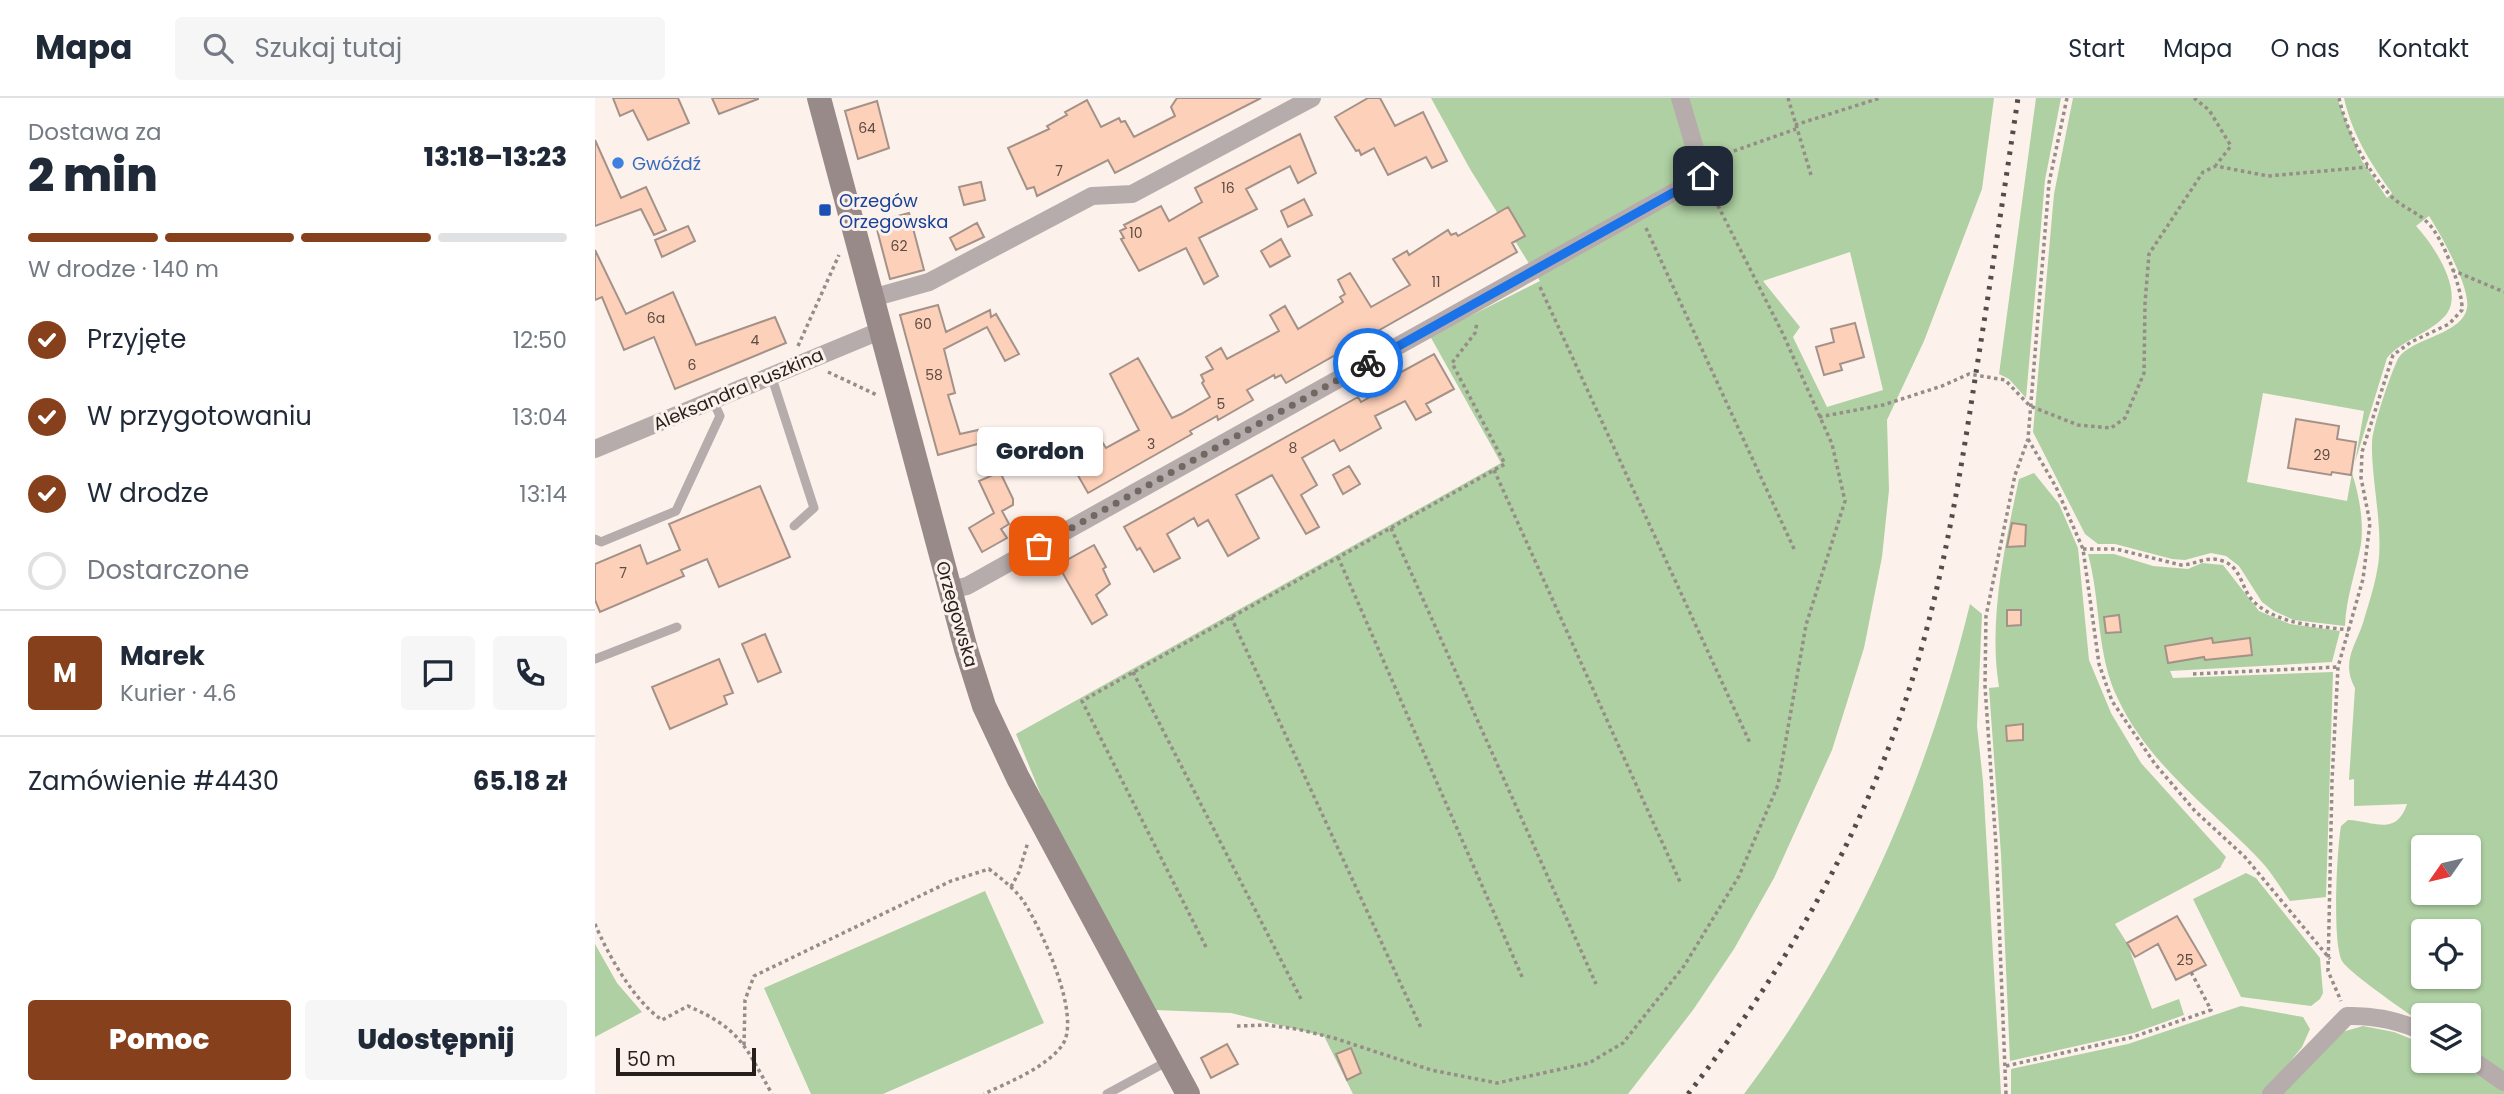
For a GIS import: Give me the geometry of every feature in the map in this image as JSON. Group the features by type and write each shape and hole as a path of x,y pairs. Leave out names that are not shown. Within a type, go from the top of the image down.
{"street":[{"name":"Orzegowska","path":"819,98 950,590 985,706 1000,742 1188,1094"},
{"path":"872,298 929,282 1092,196 1132,194 1312,98"},
{"path":"950,590 967,586 1473,304 1701,169 1680,98"},
{"name":"Aleksandra Puszkina","path":"595,449 882,330"},
{"path":"2271,1094 2347,1016 2371,1015 2411,1026"},
{"path":"2481,1066 2504,1082"}],"lane":[{"path":"771,375 814,509 794,526"},
{"path":"595,539 601,542 676,511 720,416 713,401"},
{"path":"595,659 677,627"},
{"path":"1107,1094 1170,1060"}],"path":[{"path":"1788,98 1811,175"},
{"path":"1237,1026 1266,1025 1297,1029 1334,1038 1431,1070 1497,1083 1589,1063 1623,1043 1684,966 1739,876 1779,785 1806,625 1845,501 1832,444 1783,334 1701,169 1796,127 1880,98"},
{"path":"2006,1094 1985,686 1986,616 2015,475 2028,439 2049,183 2067,98"},
{"path":"1819,417 1883,405 1969,374 2004,380 2030,406 2078,425 2111,428 2125,418 2144,373 2145,303 2150,254 2203,172 2216,166 2231,146 2209,110 2195,98"},
{"path":"2339,98 2354,141 2368,167 2393,198 2428,222 2462,296 2462,310 2449,324 2411,342 2393,355 2361,452 2361,478 2370,523 2363,579 2338,667 2332,781 2329,971 2347,1016"},
{"path":"2216,166 2268,176 2368,167"},
{"path":"1645,226 1795,551"},
{"path":"798,346 844,245"},
{"path":"2452,270 2504,292"},
{"path":"1539,285 1750,743"},
{"path":"1206,947 1082,701 1505,464 1452,363 1475,333 1477,313 1473,304"},
{"path":"828,372 885,399"},
{"path":"2028,439 2056,487 2083,549 2099,664 2112,701 2155,764 2196,811 2245,857 2331,960"},
{"path":"1494,470 1681,884"},
{"path":"1391,528 1596,984"},
{"path":"2083,549 2116,549 2181,565 2203,559 2221,560 2230,564 2239,574 2254,603 2270,613 2292,622 2349,630"},
{"path":"1338,557 1523,979"},
{"path":"1231,617 1422,1030"},
{"path":"2193,674 2338,667"},
{"path":"1133,672 1302,1000"},
{"path":"1011,887 1019,872 1028,841"},
{"path":"744,1045 745,1000 754,976 951,881 989,870 1011,887 1024,903 1067,1001 1069,1017 1063,1045 1045,1062 984,1094"},
{"path":"595,924 604,944 647,1010 662,1020 688,1006 717,1018 744,1045 772,1094"},
{"path":"2006,1066 2133,1037 2211,1010 2191,972"}],"green space":[{"path":"1431,98 1994,98 1982,189 1924,341 1887,420 1889,490 1882,557 1864,648 1832,750 1774,878 1734,949 1693,1010 1628,1094 1353,1094 1324,1036 1231,1013 1155,1010 1046,807 1016,734 1501,463 1430,336 1540,281 1470,169","holes":["1850,252 1883,390 1827,407 1793,337 1800,327 1763,281"]},
{"path":"2036,98 2061,98 2045,180 2026,398 2009,379 1999,374"},
{"path":"2073,98 2337,98 2362,161 2387,198 2392,193 2363,148 2344,98 2504,98 2504,1077 2481,1062 2481,1003 2411,1003 2411,1015 2347,967 2342,961 2337,935 2337,874 2341,826 2348,820 2390,824 2397,821 2407,804 2354,806 2354,779 2349,780 2355,688 2349,662 2371,597 2379,556 2372,443 2382,402 2397,361 2403,353 2455,325 2467,308 2460,275 2429,216 2416,226 2445,270 2452,296 2450,307 2438,323 2400,346 2387,358 2355,462 2364,411 2263,393 2247,482 2347,501 2352,473 2362,526 2345,626 2294,620 2274,611 2262,602 2239,566 2226,556 2211,553 2185,560 2172,559 2115,544 2098,544 2085,534 2033,432 2054,194"},
{"path":"2034,473 2059,504 2078,548 2089,660 2111,713 2141,763 2226,857 2220,868 2115,924 2127,943 2152,1009 2179,999 2184,1015 2134,1033 2010,1061 2001,854 1989,688 1999,687 1996,662 1997,609 2019,479"},
{"path":"2088,554 2114,554 2153,566 2188,569 2202,563 2223,565 2259,611 2290,624 2340,631 2332,662 2170,671 2173,678 2333,672 2326,897 2290,901 2262,863 2181,784 2146,745 2131,723 2111,682 2102,646"},
{"path":"1970,604 1982,614 1977,726 1983,781 2001,1094 1744,1094 1784,1039 1820,981 1853,922 1882,861 1909,799 1932,735"},
{"path":"2246,873 2256,878 2320,958 2323,993 2311,1006 2241,997 2193,899"},
{"path":"985,891 1044,1023 883,1094 811,1094 764,988"},
{"path":"595,944 617,983 642,1012 595,1037"},
{"path":"2241,1006 2303,1017 2310,1029 2302,1047 2264,1094 2011,1094 2011,1069 2128,1044"},
{"path":"2363,1026 2394,1032 2411,1039 2411,1073 2475,1073 2504,1091 2504,1094 2280,1094 2342,1032"}],"building":[{"path":"613,98 678,98 689,123 648,140 633,110 620,116"},
{"path":"712,98 758,98 758,99 719,114"},
{"path":"1177,98 1261,98 1115,173 1108,160 1037,196 1034,187 1027,189 1008,148 1049,129 1047,126 1067,115 1065,112 1087,100 1101,127 1119,118 1121,122 1125,121 1134,137 1175,116 1171,107"},
{"path":"1368,98 1380,98 1395,126 1423,112 1447,161 1432,168 1426,157 1388,175 1374,148 1361,155 1335,117"},
{"path":"877,101 889,148 858,159 845,111"},
{"path":"1300,134 1316,173 1298,183 1290,166 1246,189 1257,209 1199,238 1218,276 1204,284 1186,248 1139,271 1121,239 1124,238 1120,231 1126,228 1124,225 1161,206 1169,221 1202,202 1195,188"},
{"path":"595,140 621,198 646,187 666,230 654,235 641,209 595,226"},
{"path":"981,182 985,200 964,205 959,187"},
{"path":"1304,199 1312,215 1288,227 1281,211"},
{"path":"1508,207 1525,236 1512,243 1517,252 1286,383 1281,375 1275,378 1274,375 1247,390 1253,400 1218,420 1217,416 1190,431 1192,434 1088,493 1076,472 1081,470 1070,453 1074,451 1071,446 1090,434 1093,441 1099,437 1106,448 1139,430 1110,374 1138,358 1172,418 1210,397 1202,383 1204,381 1201,375 1213,369 1206,357 1221,348 1227,359 1279,331 1270,315 1285,306 1298,329 1343,302 1340,297 1345,294 1338,280 1350,273 1371,307 1410,285 1393,259 1407,251 1409,255 1448,230 1451,235 1456,233 1458,236"},
{"path":"909,213 924,270 890,279 875,222"},
{"path":"977,223 984,237 956,250 950,238"},
{"path":"688,226 695,241 662,257 655,240"},
{"path":"1281,239 1290,256 1270,267 1261,251"},
{"path":"595,250 626,314 673,292 696,345 775,317 786,343 675,389 654,337 624,350 602,297 595,300"},
{"path":"938,305 946,332 990,310 991,317 996,314 1019,354 1005,361 987,327 944,349 955,393 948,395 960,434 978,430 981,443 938,455 900,315"},
{"path":"1855,323 1864,357 1840,364 1842,370 1824,375 1816,347 1834,342 1831,329"},
{"path":"1434,354 1454,389 1426,404 1431,412 1416,420 1405,401 1375,416 1381,428 1340,451 1334,440 1302,458 1317,485 1301,495 1319,527 1306,534 1272,475 1236,495 1259,538 1228,556 1208,520 1198,526 1194,518 1167,534 1180,558 1154,572 1140,548 1137,550 1124,527 1358,397 1361,402 1386,388 1383,382"},
{"path":"2296,419 2339,426 2337,439 2356,442 2351,475 2332,472 2331,475 2288,468"},
{"path":"1349,466 1360,484 1343,494 1333,475"},
{"path":"1001,474 1013,499 1013,505 1002,511 1009,524 1001,529 1007,538 982,552 969,528 994,513 979,481"},
{"path":"760,486 790,557 719,587 707,559 681,570 684,576 600,612 595,600 595,564 640,545 647,564 680,550 669,524"},
{"path":"2012,523 2026,525 2025,546 2007,547"},
{"path":"1094,545 1106,567 1103,569 1110,584 1096,595 1107,615 1092,624 1058,565"},
{"path":"2007,610 2021,610 2021,625 2007,626"},
{"path":"2119,615 2121,632 2106,633 2104,617"},
{"path":"765,634 781,672 758,682 742,644"},
{"path":"2212,638 2213,643 2250,638 2252,655 2205,660 2204,657 2168,663 2165,646"},
{"path":"719,659 733,693 724,696 727,704 670,729 652,687"},
{"path":"2023,724 2023,740 2007,741 2006,726"},
{"path":"2177,916 2206,965 2176,980 2158,944 2135,957 2127,943"},
{"path":"1227,1044 1238,1064 1211,1078 1201,1058"},
{"path":"1351,1048 1361,1073 1347,1080 1336,1054"}],"railway":[{"path":"1688,1094 1750,1009 1807,919 1855,826 1896,728 1923,642 1953,511 2018,98"}],"way so far":[{"path":"1039,546 1368,363"}],"place":[{"name":"Gwóźdź","path":"618,163"},
{"name":"Orzegów Orzegowska","path":"825,210"},
{"name":"Gordon","path":"1039,546"}],"route":[{"path":"1368,363 1703,176"}]}
